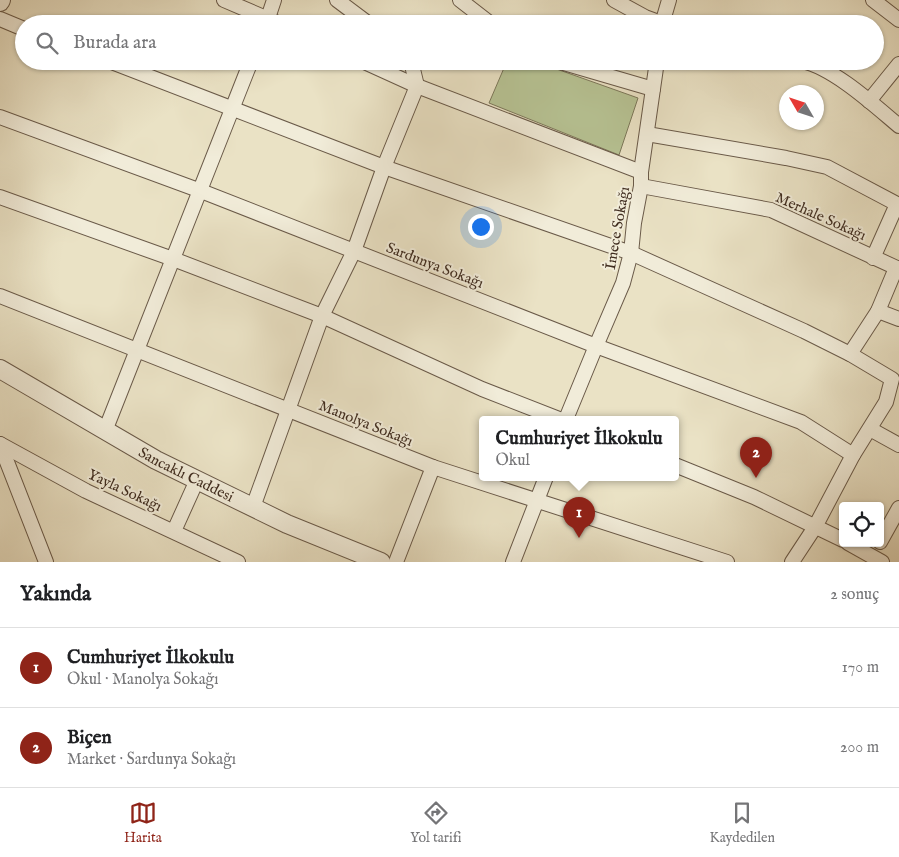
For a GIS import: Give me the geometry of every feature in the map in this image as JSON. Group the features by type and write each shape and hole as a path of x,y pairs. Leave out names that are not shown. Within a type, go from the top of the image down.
{"street":[{"path":"224,0 256,15"},
{"path":"272,15 274,0"},
{"path":"337,0 357,15"},
{"path":"460,0 479,15"},
{"path":"614,0 643,15"},
{"path":"665,15 669,0"},
{"path":"873,0 899,20"},
{"path":"0,20 15,26"},
{"path":"869,101 899,64"},
{"path":"132,70 384,167 631,254 804,331 850,354 892,379 886,402 853,455 815,527 792,562"},
{"path":"105,431 248,70"},
{"name":"Merhale Sokağı","path":"382,70 641,179 771,210 840,240 898,269 878,311 850,354"},
{"path":"253,507 290,410 322,316 354,251 384,167 417,86 413,70"},
{"path":"588,70 653,89"},
{"name":"İmece Sokağı","path":"567,416 623,283 631,254 656,70"},
{"path":"823,70 869,101 899,126"},
{"name":"Sardunya Sokağı","path":"0,117 201,191 596,346 801,422 853,455"},
{"path":"647,134 827,167 897,204 873,258"},
{"path":"0,197 173,259 322,316 482,389 551,416"},
{"name":"Manolya Sokağı","path":"0,296 433,466 479,481"},
{"path":"878,311 899,320"},
{"name":"Sancaklı Caddesi","path":"0,369 156,460 287,524 381,562"},
{"path":"870,429 899,445"},
{"path":"0,444 46,562"},
{"name":"Yayla Sokağı","path":"0,444 86,491 238,562"},
{"path":"396,562 433,466"},
{"path":"679,467 754,497 839,538"},
{"path":"174,531 197,480"},
{"name":"Manolya Sokağı","path":"479,481 727,562"},
{"path":"513,562 545,481"},
{"path":"884,535 899,508"},
{"path":"854,547 874,560 878,547"}],"green space":[{"path":"503,70 559,70 638,98 619,155 489,103"}],"place":[{"name":"Biçen","path":"756,478"},
{"name":"Cumhuriyet İlkokulu","path":"579,538"}]}
